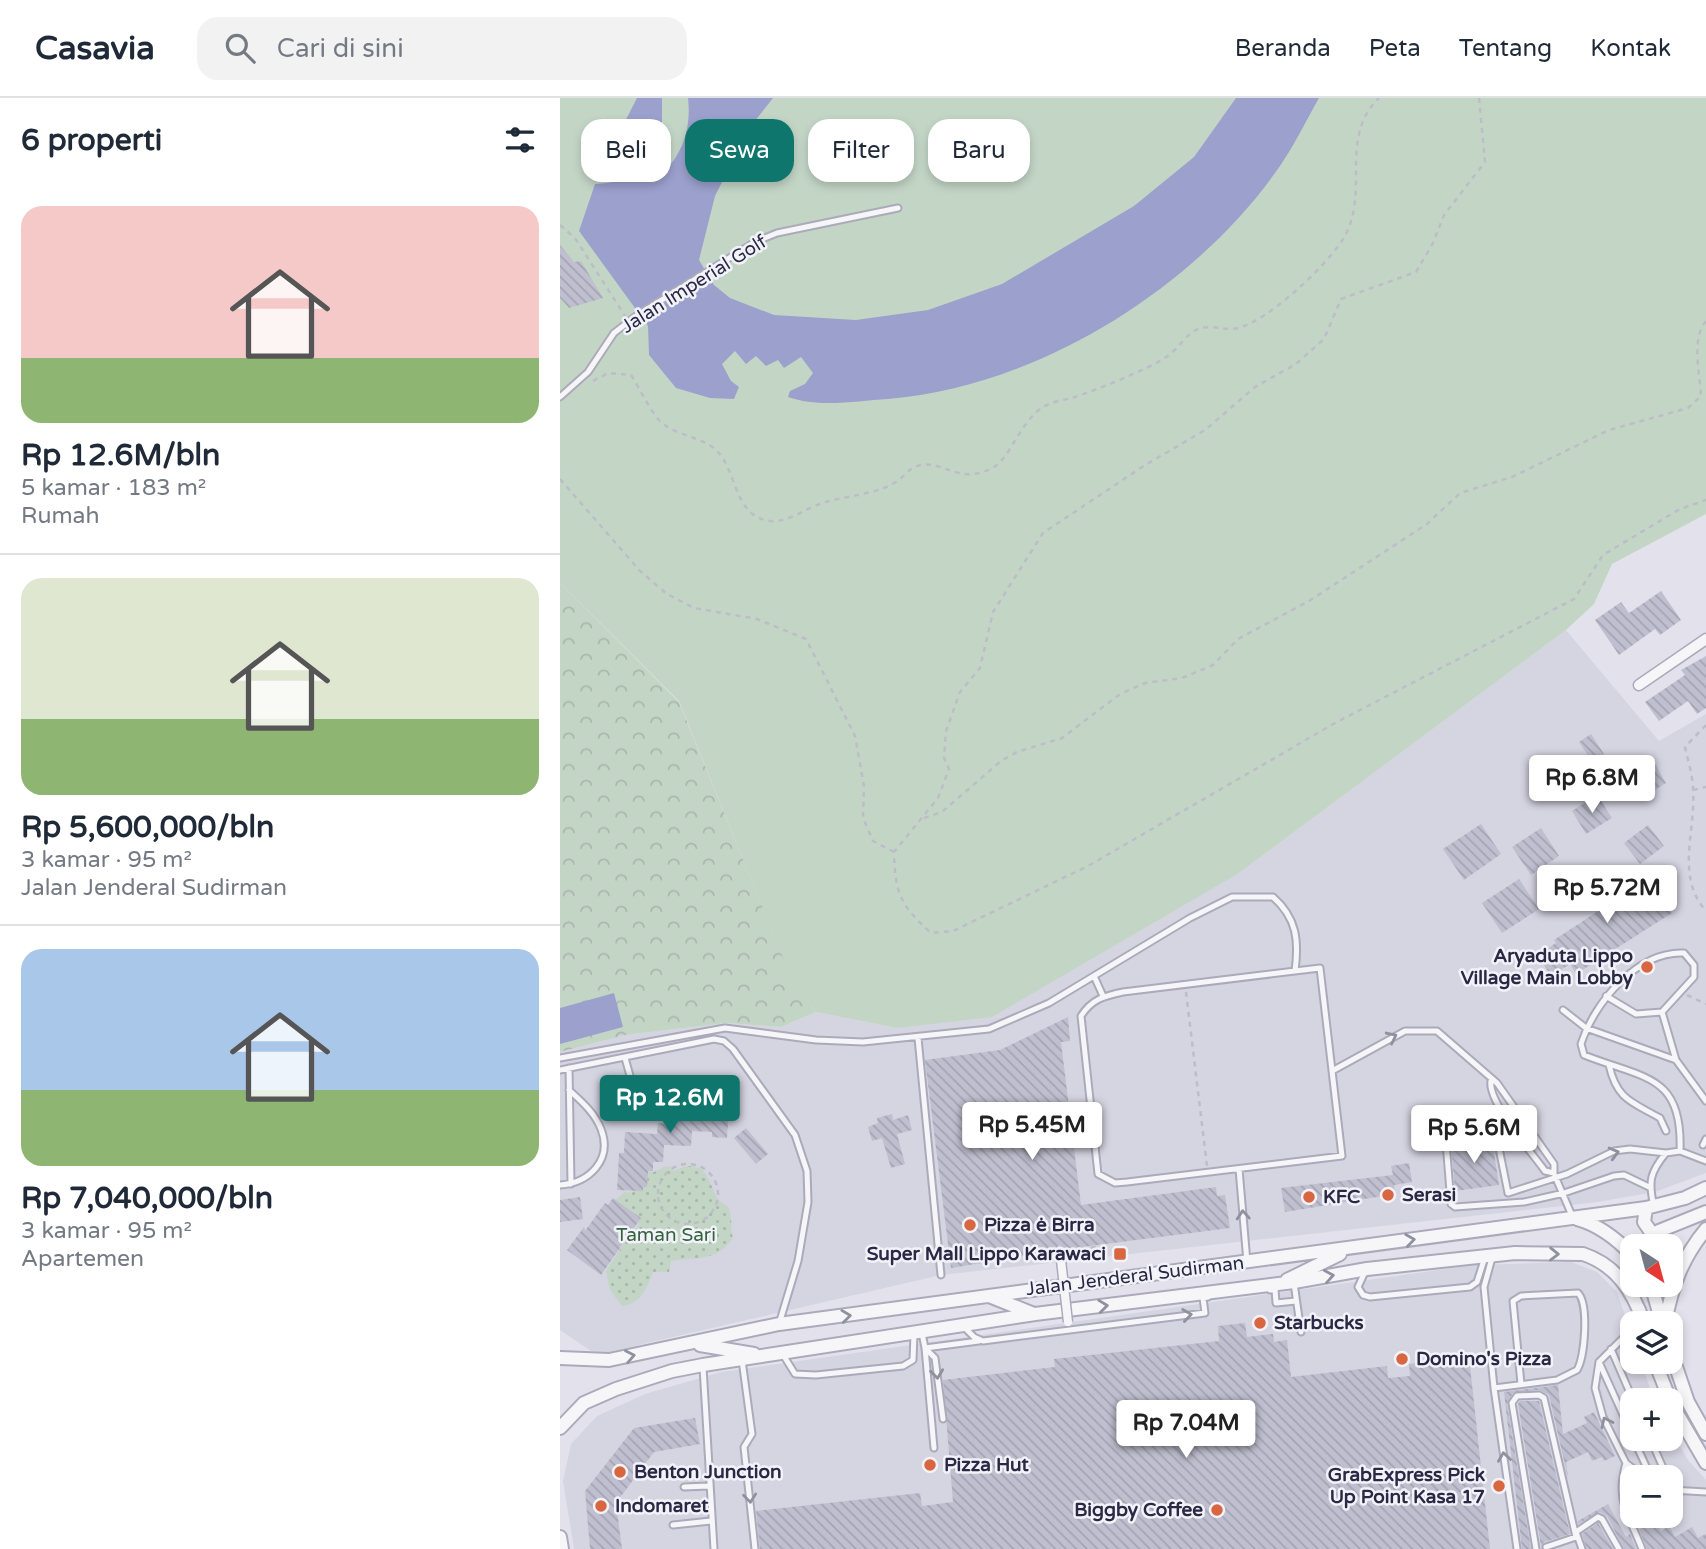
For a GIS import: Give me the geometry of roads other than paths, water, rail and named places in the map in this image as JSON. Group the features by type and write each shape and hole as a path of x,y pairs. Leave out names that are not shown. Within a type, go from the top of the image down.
{"street":[{"path":"1639,685 1706,639"},
{"name":"Jalan Jenderal Sudirman","path":"561,1358 608,1360 779,1324 1650,1207 1685,1198 1706,1188"},
{"path":"1649,1234 1644,1222 1650,1207"},
{"path":"1663,1234 1706,1212"},
{"path":"1573,1218 1591,1223 1620,1243"},
{"path":"1667,1311 1686,1254 1706,1229"},
{"path":"1285,1284 1350,1248"},
{"path":"1060,1251 1068,1322"},
{"name":"Jalan Jenderal Sudirman","path":"560,1428 584,1403 672,1371 1035,1314 1285,1284 1367,1269 1489,1255 1583,1254 1595,1258 1620,1277 1631,1293 1636,1311"},
{"path":"989,1295 1035,1314"},
{"path":"692,1344 762,1356"},
{"path":"1678,1374 1688,1402 1706,1434"},
{"path":"1683,1423 1706,1463"},
{"path":"560,1537 562,1549"}],"lane":[{"name":"Jalan Imperial Golf","path":"560,397 580,381 606,341 628,322 725,261 778,233 898,208"},
{"path":"560,1058 725,1028 863,1042 989,1028 1049,1003 1221,903 1232,898 1257,895 1273,897 1293,921 1298,947 1295,971"},
{"path":"1606,996 1636,1014 1662,1012 1682,993 1695,971 1691,959 1684,953 1671,953 1642,967 1606,996 1586,1028 1581,1044 1584,1055 1654,1081 1665,1089 1677,1107 1680,1151"},
{"path":"1320,968 1342,1156 1115,1183 1098,1174 1081,1016 1089,1004 1103,996 1295,971 1320,968"},
{"path":"1094,976 1103,996"},
{"path":"1563,1010 1586,1028 1676,1060"},
{"path":"1662,1012 1676,1060 1706,1101"},
{"path":"1332,1071 1405,1031 1437,1031 1491,1081 1497,1083 1554,1164 1561,1194 1573,1218"},
{"path":"918,1038 941,1275"},
{"path":"560,1070 714,1039 724,1041 753,1074 795,1135 807,1171 808,1202 798,1261 779,1324"},
{"path":"625,1058 636,1097 637,1116"},
{"path":"1609,1065 1613,1082 1620,1093 1642,1110 1660,1118 1666,1131"},
{"path":"569,1068 571,1184"},
{"path":"1491,1081 1489,1088 1500,1109 1545,1171 1555,1176"},
{"path":"560,1185 587,1179 598,1166 602,1132 584,1104 569,1090"},
{"path":"1649,1187 1625,1175 1524,1202 1452,1207 1446,1142 1452,1136 1492,1136 1498,1143 1508,1192 1567,1174 1614,1151 1680,1151 1706,1161"},
{"path":"1650,1207 1652,1169 1666,1153"},
{"path":"1240,1169 1247,1262"},
{"path":"1367,1269 1359,1287 1363,1295 1370,1297 1470,1287 1477,1282 1489,1255"},
{"path":"1489,1255 1484,1287 1494,1388 1517,1549"},
{"path":"1285,1284 1296,1301 1301,1332"},
{"path":"1285,1284 1287,1302"},
{"path":"925,1348 1205,1313 1203,1298 1275,1289 1276,1303 1296,1301"},
{"path":"1494,1388 1557,1380 1577,1370 1583,1351 1584,1304 1578,1293 1521,1296 1513,1301 1521,1384"},
{"path":"963,1326 974,1337 983,1341"},
{"path":"918,1333 925,1348 934,1448"},
{"path":"782,1353 795,1374 816,1375 903,1366 913,1360 918,1333"},
{"path":"1620,1341 1599,1362 1595,1376 1597,1401 1629,1465"},
{"path":"925,1348 935,1358 943,1419"},
{"path":"1611,1349 1628,1388"},
{"path":"742,1360 752,1434 744,1447 755,1549"},
{"path":"1599,1362 1620,1409"},
{"path":"703,1366 708,1486 714,1549"},
{"path":"1576,1537 1547,1548 1536,1549 1512,1403 1517,1396 1539,1395 1544,1398 1576,1537 1582,1549"},
{"path":"1626,1463 1620,1483 1622,1502 1642,1549"},
{"path":"684,1487 708,1486"},
{"path":"1683,1490 1706,1492"},
{"path":"1576,1537 1579,1527 1598,1517 1602,1519 1619,1549"},
{"path":"673,1525 712,1521"}],"water":[{"path":"637,98 662,98 662,119 626,119"},
{"path":"688,98 773,98 757,119 688,119"},
{"path":"1236,98 1319,98 1282,163 1247,208 1206,250 1160,289 1110,323 1056,352 1001,374 945,390 850,402 812,402 788,397 790,391 805,384 813,373 801,357 784,368 778,360 766,366 756,356 746,364 735,351 722,364 731,381 739,387 734,399 710,398 676,388 649,355 648,326 579,231 595,184 671,182 671,165 685,138 685,182 722,182 715,196 699,260 714,285 730,298 774,315 856,320 928,310 1002,284 1134,206 1194,157"},
{"path":"614,993 623,1027 560,1044 560,1008"}],"place":[{"name":"Aryaduta Lippo Village Main Lobby","path":"1647,967"},
{"name":"Serasi","path":"1388,1195"},
{"name":"KFC","path":"1309,1197"},
{"name":"Pizza ė Birra","path":"970,1225"},
{"name":"Super Mall Lippo Karawaci","path":"1120,1254"},
{"name":"Starbucks","path":"1260,1323"},
{"name":"Domino's Pizza","path":"1402,1359"},
{"name":"Pizza Hut","path":"930,1465"},
{"name":"Benton Junction","path":"620,1472"},
{"name":"GrabExpress Pick Up Point Kasa 17","path":"1499,1486"},
{"name":"Indomaret","path":"601,1506"},
{"name":"Biggby Coffee","path":"1217,1510"}],"park label":[{"name":"Taman Sari","path":"666,1235"}]}
